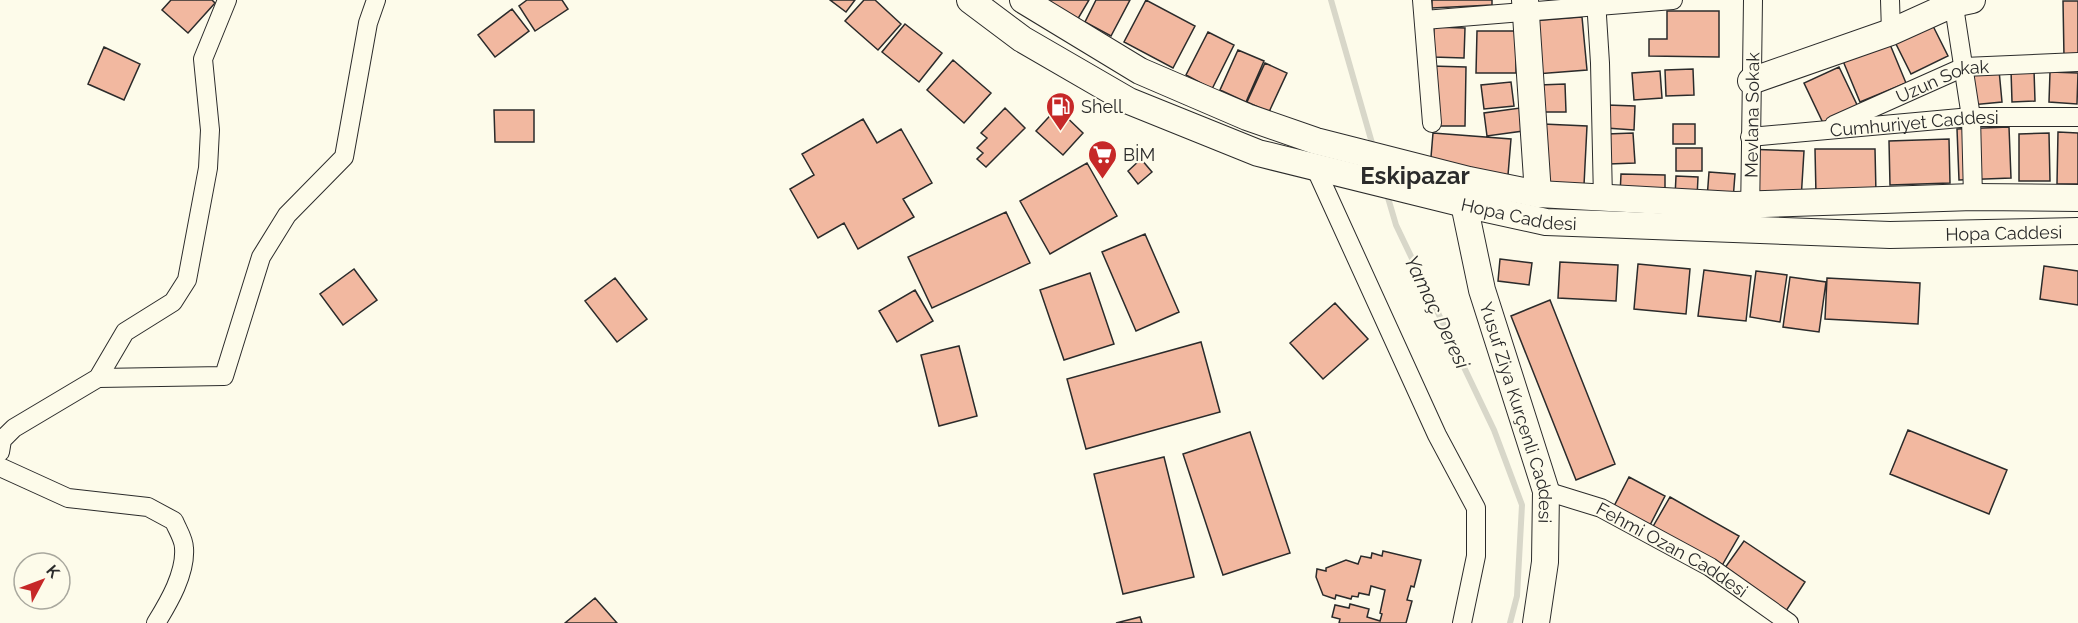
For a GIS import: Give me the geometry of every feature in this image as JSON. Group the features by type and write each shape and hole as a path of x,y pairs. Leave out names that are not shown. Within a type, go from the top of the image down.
{"main road":[{"name":"Hopa Caddesi","path":"970,0 1022,39 1129,101 1258,153 1315,153"},
{"name":"Hopa Caddesi","path":"1023,0 1140,71 1247,117 1315,153 1466,192 1546,222 1890,235 2078,231"},
{"path":"1751,81 1891,32 1959,1"},
{"path":"1526,6 1538,194"},
{"name":"Hopa Caddesi","path":"1466,192 1749,205 1972,197 2078,198"},
{"name":"Yusuf Ziya Kurçenli Caddesi","path":"1466,192 1482,290 1546,491 1545,562 1536,623"}],"street":[{"path":"0,452 3,440 14,428 98,378 125,332 173,302 187,280 208,168 210,130 204,59 227,0"},
{"path":"98,378 224,376 261,257 287,215 344,157 368,23 376,0"},
{"path":"1422,0 1432,123"},
{"path":"1424,20 1526,6 1673,0"},
{"name":"Mevlana Sokak","path":"1752,230 1749,205 1753,0"},
{"path":"1890,0 1891,32"},
{"path":"1959,1 1964,67 1971,117 1972,197"},
{"path":"1597,3 1603,199"},
{"name":"Uzun Sokak","path":"1817,132 1964,67 2078,62"},
{"name":"Cumhuriyet Caddesi","path":"1750,137 1971,117 2078,117"},
{"path":"1315,153 1437,435 1476,508 1476,556 1462,623"},
{"path":"0,467 68,498 148,507 174,521 184,547 180,575 156,623"},
{"name":"Fehmi Ozan Caddesi","path":"1546,491 1601,508 1700,561 1789,623"}],"building":[{"path":"171,0 212,0 215,3 188,33 162,10"},
{"path":"527,0 562,0 568,9 535,31 519,6"},
{"path":"830,0 855,0 846,12"},
{"path":"864,0 875,0 901,24 878,50 845,21"},
{"path":"1038,0 1089,0 1076,22"},
{"path":"1096,0 1130,0 1111,36 1085,22"},
{"path":"1146,0 1195,26 1173,68 1124,42"},
{"path":"1432,0 1492,0 1492,5 1432,8"},
{"path":"2063,1 2078,1 2078,56 2064,57"},
{"path":"512,9 529,31 495,57 478,35"},
{"path":"1667,11 1719,11 1719,57 1649,56 1649,39 1667,39"},
{"path":"1582,17 1587,70 1536,74 1531,21"},
{"path":"905,24 942,53 919,82 882,52"},
{"path":"1932,24 1948,56 1911,74 1895,42"},
{"path":"1434,27 1465,28 1464,58 1433,57"},
{"path":"1477,31 1516,31 1516,73 1476,73"},
{"path":"1208,32 1234,45 1212,89 1186,75"},
{"path":"1889,42 1906,83 1860,102 1843,61"},
{"path":"104,47 140,64 124,100 88,84"},
{"path":"1238,50 1264,61 1246,102 1220,90"},
{"path":"953,60 991,93 964,123 927,90"},
{"path":"1265,63 1287,73 1269,112 1247,102"},
{"path":"1431,66 1466,67 1465,126 1431,126"},
{"path":"1839,67 1859,109 1824,125 1804,83"},
{"path":"1693,69 1694,95 1666,96 1665,70"},
{"path":"1999,70 2002,102 1971,105 1968,73"},
{"path":"2011,70 2034,70 2035,101 2012,102"},
{"path":"1660,71 1662,98 1634,100 1632,73"},
{"path":"2050,72 2078,73 2077,104 2049,102"},
{"path":"1511,82 1514,106 1484,109 1481,85"},
{"path":"1565,84 1566,112 1540,112 1539,85"},
{"path":"1607,105 1635,106 1634,130 1606,128"},
{"path":"1005,108 1025,128 986,167 977,159 983,153 977,148 987,138 981,133"},
{"path":"1057,108 1083,133 1063,155 1036,131"},
{"path":"1520,108 1523,131 1487,136 1484,113"},
{"path":"494,110 534,110 534,142 495,142"},
{"path":"863,119 877,143 901,129 932,183 903,199 914,217 858,249 844,223 818,238 790,189 814,175 802,154"},
{"path":"1543,124 1587,126 1584,185 1540,182"},
{"path":"1673,124 1695,124 1695,144 1673,144"},
{"path":"2009,127 2011,178 1959,180 1957,129"},
{"path":"2058,132 2078,133 2078,184 2057,184"},
{"path":"1433,133 1511,139 1508,175 1430,169"},
{"path":"1633,133 1635,163 1609,164 1607,134"},
{"path":"2049,133 2050,181 2019,181 2019,134"},
{"path":"1949,139 1950,183 1890,185 1889,141"},
{"path":"1676,148 1702,148 1702,171 1676,171"},
{"path":"1744,149 1804,151 1801,200 1742,197"},
{"path":"1815,149 1875,149 1876,194 1816,195"},
{"path":"1141,159 1152,172 1138,184 1128,171"},
{"path":"1087,163 1117,216 1050,254 1020,201"},
{"path":"1709,172 1735,174 1733,200 1707,199"},
{"path":"1621,174 1665,175 1665,197 1620,195"},
{"path":"1676,176 1698,177 1697,198 1675,197"},
{"path":"1006,212 1030,263 932,308 908,257"},
{"path":"1145,234 1179,312 1136,331 1102,252"},
{"path":"1500,259 1532,263 1529,285 1498,281"},
{"path":"1560,262 1618,265 1616,301 1558,298"},
{"path":"1638,264 1690,269 1686,314 1634,309"},
{"path":"2044,266 2078,271 2078,305 2040,299"},
{"path":"354,269 377,300 343,325 320,294"},
{"path":"1704,270 1751,276 1746,321 1698,316"},
{"path":"1756,271 1787,275 1780,322 1750,317"},
{"path":"1090,273 1114,344 1064,360 1040,290"},
{"path":"1790,277 1826,282 1819,332 1783,327"},
{"path":"615,278 647,319 617,342 585,301"},
{"path":"1827,278 1920,283 1918,324 1825,319"},
{"path":"915,290 933,321 897,342 879,311"},
{"path":"1550,300 1615,464 1576,480 1511,316"},
{"path":"1335,303 1368,339 1323,379 1290,343"},
{"path":"1201,342 1220,412 1086,449 1067,379"},
{"path":"959,346 977,416 939,426 921,355"},
{"path":"1908,430 2007,470 1989,514 1890,474"},
{"path":"1250,432 1290,553 1223,575 1183,454"},
{"path":"1164,457 1194,577 1123,594 1094,474"},
{"path":"1629,477 1665,496 1648,529 1612,510"},
{"path":"1670,497 1739,536 1720,569 1651,530"},
{"path":"1744,541 1805,582 1784,614 1722,572"},
{"path":"1383,551 1421,560 1414,587 1411,586 1407,600 1412,601 1406,623 1339,623 1340,619 1332,617 1335,605 1349,608 1350,604 1369,609 1367,617 1380,621 1385,590 1371,586 1369,595 1359,593 1358,597 1352,596 1351,599 1336,595 1335,599 1323,595 1316,577 1317,569 1326,571 1326,568 1346,560 1358,564 1361,556 1371,558 1372,553 1382,556"},
{"path":"595,598 617,623 565,623"},
{"path":"1140,617 1142,623 1116,623"}],"waterway":[{"name":"Yamaç Deresi","path":"1331,0 1374,150"},
{"name":"Yamaç Deresi","path":"1386,191 1396,225 1494,430 1522,505 1517,596 1510,623"}],"place":[{"name":"Shell","path":"1060,132"},
{"name":"BİM","path":"1102,180"}],"district":[{"name":"Eskipazar","path":"1415,175"}]}
